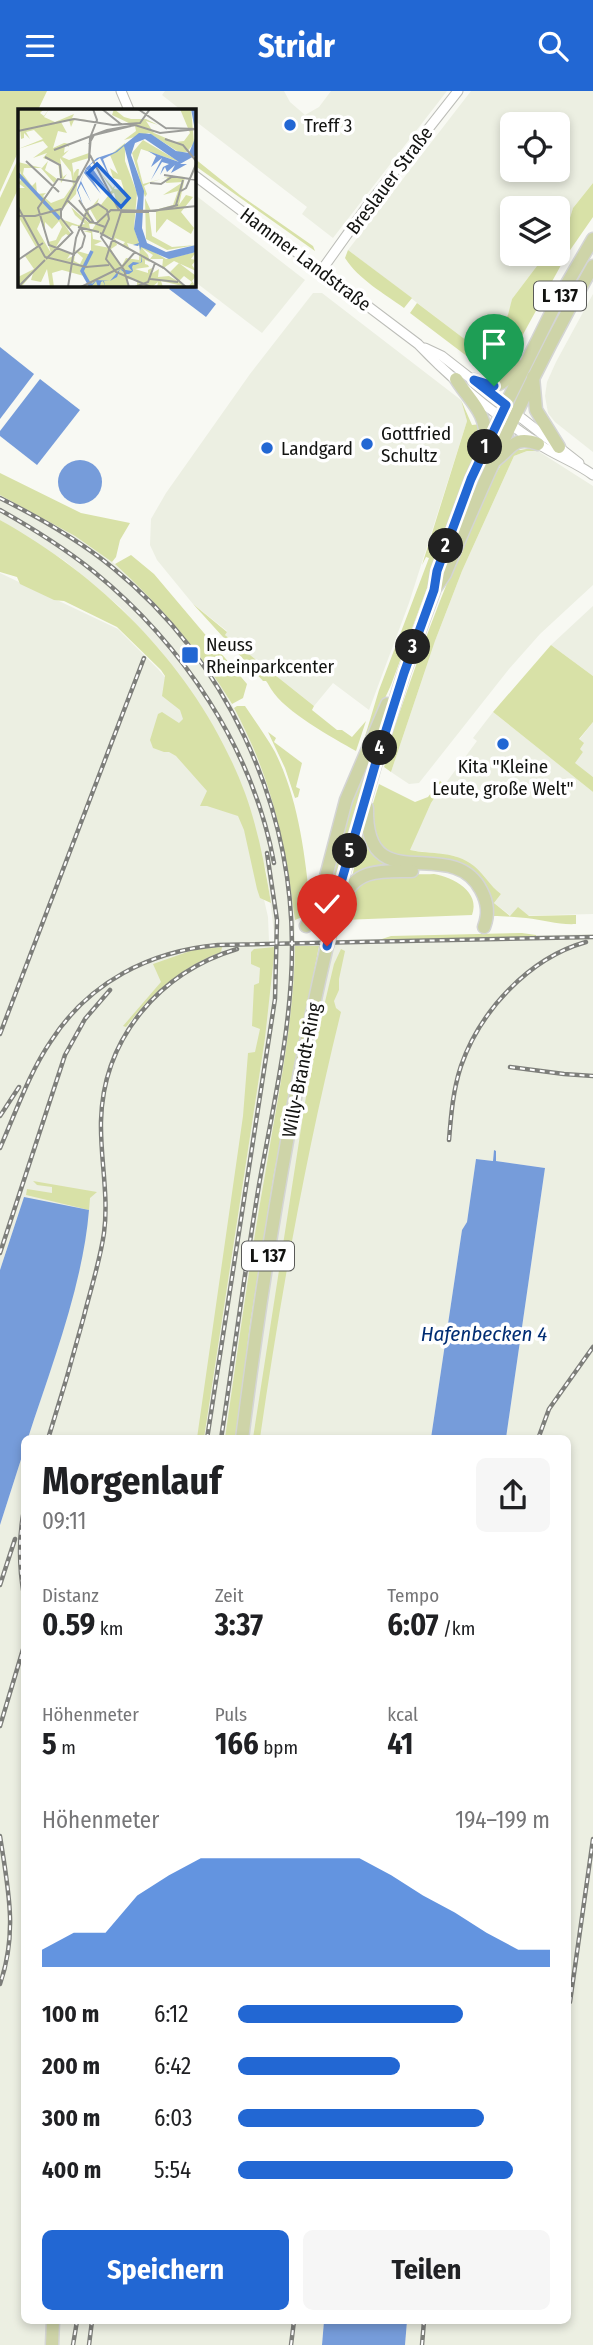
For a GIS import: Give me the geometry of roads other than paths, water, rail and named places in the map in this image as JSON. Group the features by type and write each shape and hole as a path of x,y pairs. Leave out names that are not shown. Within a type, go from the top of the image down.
{"main road":[{"name":"Willy-Brandt-Ring","path":"434,590 445,574 491,465 529,356 593,239"},
{"name":"Willy-Brandt-Ring","path":"242,1435 256,1325 281,1172 304,1050 342,879 370,779 370,758 404,673 434,590 437,571 483,451 533,377 593,266"},
{"path":"474,380 488,385 499,385 509,379 529,356"},
{"path":"533,377 536,410 559,447"},
{"path":"456,379 483,418 486,434 483,451"},
{"path":"491,465 514,443 528,441 538,444"},
{"path":"306,926 317,911 341,815 357,773 370,758"},
{"path":"317,911 322,926 333,927 345,895 354,881 366,874 380,871 437,871 453,874 467,884 484,926 488,916 481,889 461,870 442,863 401,863 382,853 369,834 365,797"},
{"path":"52,2324 52,2345"}],"street":[{"path":"121,91 129,109"},
{"name":"Breslauer Straße","path":"321,271 382,187 458,91"},
{"name":"Hammer Landstraße","path":"196,177 418,344 456,379 559,447 589,472"},
{"name":"Hammer Landstraße","path":"418,344 442,356 474,380 538,444 589,472"}],"water":[{"path":"195,287 216,304 206,317 169,289"},
{"path":"0,347 34,374 0,419"},
{"path":"40,379 80,410 37,465 0,436 0,431"},
{"path":"80,460 89,461 96,466 101,473 101,491 96,498 89,503 80,504 71,503 64,498 59,491 58,482 59,473 64,466 71,461"},
{"name":"Hafenbecken 4","path":"494,1150 496,1161 545,1168 506,1435 431,1435 462,1230 467,1222 476,1159 493,1161"},
{"path":"24,1197 89,1210 86,1238 73,1296 29,1435 21,1435 21,1459 0,1525 0,1270"},
{"path":"324,2324 407,2324 405,2345 322,2345"}],"railway":[{"path":"0,498 59,530 113,568 153,605 189,646 219,690 245,738 265,788 280,840 289,893 292,947 289,1007 222,1435"},
{"path":"0,510 71,554 93,571 126,600 184,665 231,740 250,780 274,863"},
{"path":"0,1034 144,658"},
{"path":"208,1435 275,999 277,920 267,853"},
{"path":"0,1148 36,1066 66,1020 103,986 145,962 193,948 218,945 593,937"},
{"path":"449,1140 461,1066 469,1046 494,1007 509,989 545,960 586,942"},
{"path":"49,1435 76,1347 102,1243 106,1205 101,1121 104,1091 112,1062 141,1013 161,992 184,974 237,949"},
{"path":"0,1253 65,1055 85,1019 110,990"},
{"path":"510,1067 593,1076"},
{"path":"0,1116 19,1087"},
{"path":"539,1435 549,1409 593,1347"},
{"path":"21,1532 21,1575"},
{"path":"0,1585 15,1539"},
{"path":"0,1726 21,1656"},
{"path":"0,1836 10,1910 9,1946 0,1984"},
{"path":"571,1995 593,1839"},
{"path":"73,2345 76,2324"},
{"path":"89,2345 92,2324"},
{"path":"291,2345 294,2324"},
{"path":"422,2345 424,2324"}],"place":[{"name":"Treff 3","path":"290,125"},
{"name":"Gottfried Schultz","path":"367,444"},
{"name":"Landgard","path":"267,448"},
{"name":"Neuss Rheinparkcenter","path":"190,655"},
{"name":"Kita \"Kleine Leute, große Welt\"","path":"503,744"}]}
